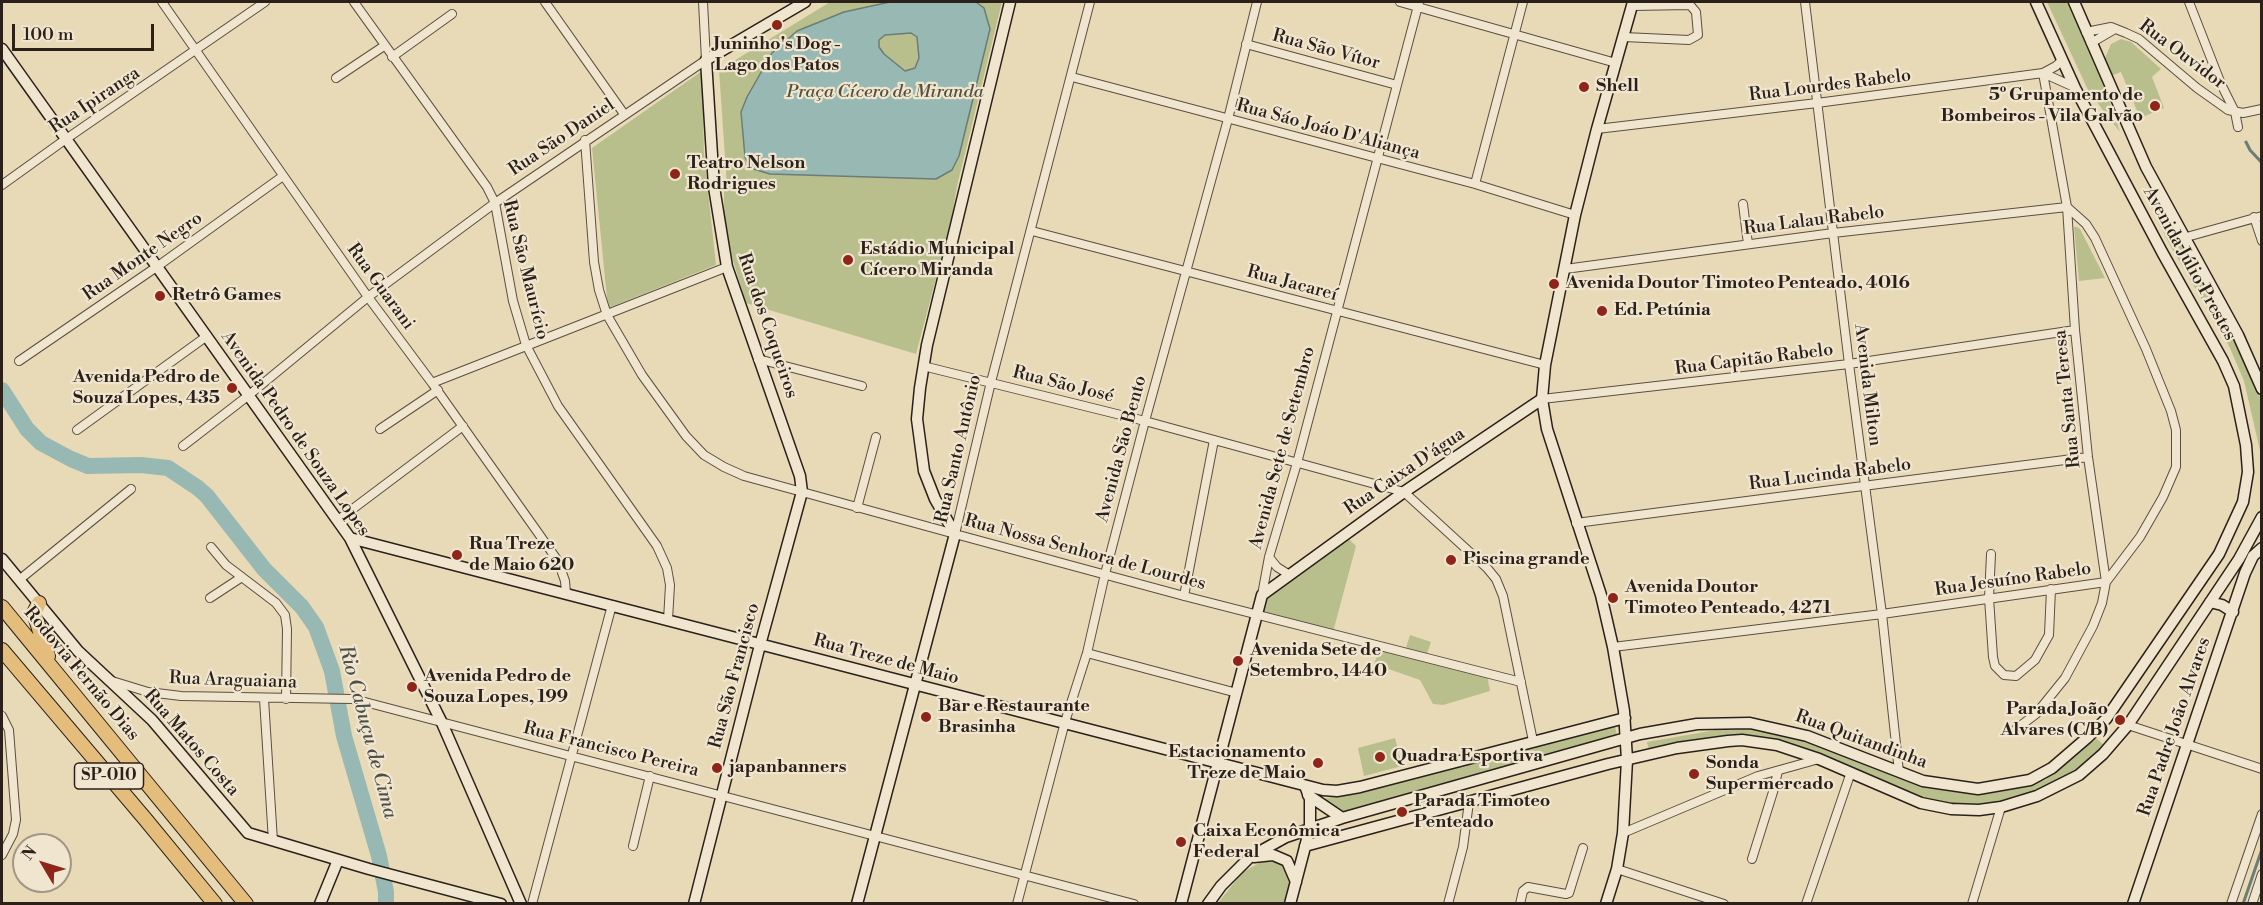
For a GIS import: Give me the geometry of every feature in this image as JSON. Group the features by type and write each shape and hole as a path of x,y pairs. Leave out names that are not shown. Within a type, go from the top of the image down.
{"highway":[{"path":"39,603 34,614 52,667"},
{"name":"Rodovia Fernão Dias","path":"2,607 246,903"},
{"name":"SP-010","path":"2,650 215,903"}],"main road":[{"path":"706,60 805,2"},
{"path":"955,534 935,499 924,471 917,419 923,366 966,176 1010,2"},
{"name":"Avenida Júlio Prestes","path":"2036,2 2061,61 2162,252 2223,361 2234,386 2241,415 2248,472 2243,502 2219,554"},
{"path":"2074,2 2091,43"},
{"path":"1606,903 1617,869 1623,833 1628,760 1624,718 1613,647 1601,595 1547,429 1542,399 1545,365 1575,215 1633,4"},
{"name":"Avenida Júlio Prestes","path":"2091,43 2146,167 2238,335 2262,389"},
{"name":"Avenida Pedro de Souza Lopes","path":"2,49 350,538 442,723 521,903"},
{"name":"Rua dos Coqueiros","path":"706,60 714,187 727,267 801,476 802,492"},
{"name":"Rua Caixa D'água","path":"1262,595 1404,492 1542,399"},
{"name":"Rua São Francisco","path":"694,903 802,492"},
{"path":"2244,561 2262,517"},
{"name":"Rua Santo Antônio","path":"857,903 955,534"},
{"name":"Rua Treze de Maio","path":"350,538 566,592 1218,764 1307,791 1337,791 1360,787 1624,718"},
{"path":"1305,846 1677,748 1742,740 1777,745 1819,759 1921,802 1951,809 2001,807 2037,796 2079,776 2103,754 2128,725 2210,603 2244,561 2262,548"},
{"path":"2219,554 2244,561"},
{"name":"Rua Quitandinha","path":"1208,903 1221,885 1250,857 1286,837 1310,828 1626,739 1697,724 1750,723 1780,728 1807,735 1923,781 1978,789 2030,780 2052,768 2106,719 2219,554"},
{"name":"Rua Matos Costa","path":"2,559 78,651 152,720 248,833 369,869 501,903"},
{"name":"Rua Padre João Alvares","path":"2133,903 2233,612 2244,561"},
{"name":"Avenida Sete de Setembro","path":"1181,903 1262,595"},
{"path":"2210,603 2222,605 2233,612"},
{"path":"1307,791 1342,818"},
{"path":"1290,903 1310,828 1311,810 1307,791"},
{"path":"1250,857 1273,855 1281,858 1291,867 1296,882"},
{"path":"320,903 338,860"}],"street":[{"name":"Rua Guarani","path":"162,2 368,297 438,390 558,561 566,592"},
{"name":"Rua Ipiranga","path":"2,185 265,2"},
{"name":"Rua São Maurício","path":"354,2 487,187 495,203 513,301 526,345 558,406 657,546 667,568 670,585 668,620"},
{"path":"545,2 624,114"},
{"path":"703,2 706,60"},
{"name":"Rua Santo Antônio","path":"955,534 991,382 1090,2"},
{"name":"Avenida São Bento","path":"1017,903 1065,724 1087,653 1105,574 1228,119 1257,2"},
{"path":"1400,2 1419,4 1616,63"},
{"path":"1475,184 1523,2"},
{"name":"Avenida Milton","path":"1805,2 1882,614 1899,772"},
{"path":"2189,2 2221,84 2235,112 2238,127"},
{"name":"Avenida Sete de Setembro","path":"1262,595 1269,557 1297,463 1419,4"},
{"path":"1624,37 1689,40 1698,35 1696,12 1690,5 1633,4"},
{"path":"392,57 452,14"},
{"name":"Rua Ouvidor","path":"2086,32 2105,27 2139,39 2197,88 2235,112 2262,109"},
{"name":"Rua Ouvidor","path":"2091,43 2116,29"},
{"name":"Rua São Vítor","path":"1246,45 1397,85"},
{"path":"336,78 384,46"},
{"name":"Rua São Daniel","path":"183,446 368,297 495,203 706,60"},
{"name":"Rua Lourdes Rabelo","path":"1597,129 1817,104 2043,73 2061,61"},
{"path":"2043,73 2075,88"},
{"name":"Rua Santa Teresa","path":"2016,729 2036,714 2065,678 2093,626 2102,603 2106,582 2088,457 2075,330 2067,207 2043,73"},
{"name":"Rua Sáo Joáo D'Aliança","path":"1072,77 1475,184 1575,215"},
{"name":"Rua Nossa Senhora de Lourdes","path":"585,140 594,262 599,290 607,315 642,375 686,436 704,455 744,476 1184,596 1521,682"},
{"name":"Rua Monte Negro","path":"20,361 283,176"},
{"path":"1743,204 1748,244"},
{"name":"Rua Lalau Rabelo","path":"1565,269 1833,233 2067,207"},
{"name":"Rua Jesuíno Rabelo","path":"1613,647 1882,614 2106,582 2140,537 2163,497 2176,466 2176,430 2171,411 2146,349 2095,238 2086,224 2067,207"},
{"path":"2183,238 2258,216 2262,241"},
{"name":"Rua Jacareí","path":"1032,231 1545,365"},
{"path":"432,383 727,267"},
{"name":"Rua Capitão Rabelo","path":"1542,399 1849,364 2075,330"},
{"path":"77,430 207,336"},
{"path":"758,359 862,386"},
{"name":"Rua São José","path":"923,366 1145,421 1404,492"},
{"path":"380,429 438,390"},
{"path":"338,520 463,426"},
{"path":"857,507 876,437"},
{"path":"1184,596 1214,440"},
{"name":"Rua Lucinda Rabelo","path":"1576,523 2088,457"},
{"path":"19,580 131,489"},
{"path":"1404,492 1487,568 1496,579 1503,596 1533,741"},
{"path":"211,546 226,565 276,603 285,615 287,629 286,699"},
{"path":"1991,554 1989,598 1995,666 2004,675 2016,676 2035,660 2049,635 2051,590"},
{"path":"1269,557 1277,567 1288,574"},
{"path":"210,598 242,577"},
{"path":"532,903 612,605"},
{"path":"1087,653 1237,693"},
{"name":"Rua Araguaiana","path":"108,680 164,695 324,699"},
{"path":"264,699 273,841"},
{"name":"Rua Francisco Pereira","path":"324,699 352,699 1134,903"},
{"path":"2,716 9,730 16,820 13,834 2,855"},
{"path":"2128,725 2262,769"},
{"path":"1623,833 1758,776 1819,759"},
{"path":"1752,859 1778,771"},
{"path":"1806,903 1851,772"},
{"path":"633,846 650,776"},
{"path":"1449,903 1463,847 1469,802"},
{"path":"1972,903 2001,807"},
{"path":"2231,903 2262,814"},
{"path":"1520,903 1525,888 1569,893 1583,848"},
{"path":"1617,869 1724,903"},
{"path":"2252,903 2262,874"}],"green space":[{"path":"830,2 1002,2 957,186 951,222 916,354 746,303 731,254 724,216 724,192 727,186 719,70"},
{"path":"2047,2 2069,2 2103,83 2120,132 2089,92"},
{"path":"2121,39 2131,42 2161,69 2152,77 2164,108 2140,118 2121,72 2111,76 2105,58 2111,44"},
{"path":"702,71 704,155 716,265 608,308 592,148"},
{"path":"2161,219 2177,238 2217,307 2254,379 2261,400 2261,455 2244,381 2230,348 2157,220"},
{"path":"2074,227 2077,227 2105,278 2079,281"},
{"path":"1346,536 1356,546 1333,632 1263,614 1267,594"},
{"path":"1410,635 1431,642 1427,654 1406,648"},
{"path":"1380,648 1487,675 1490,691 1443,705 1433,704 1420,680 1374,664"},
{"path":"1614,722 1618,740 1343,817 1320,800"},
{"path":"1733,727 1774,731 1818,744 1926,788 1962,793 2003,791 2045,780 2096,738 2105,746 2078,770 2050,788 2008,802 1963,806 1924,799 1772,741 1649,751 1647,742"},
{"name":"Quadra Esportiva","path":"1395,738 1402,766 1364,776 1358,748"},
{"path":"1280,861 1290,881 1287,903 1217,904 1243,872 1261,862"}],"water":[{"name":"Praça Cícero de Miranda","path":"890,2 976,2 984,8 990,29 959,156 952,170 936,179 770,174 750,168 745,157 741,112 772,53 797,31 844,12","holes":["911,33 917,37 919,58 915,68 905,71 879,47 879,40 885,35"]}],"waterway":[{"path":"2246,142 2262,163"},
{"name":"Rio Cabuçu de Cima","path":"2,390 27,429 41,443 71,459 88,466 141,465 168,468 198,488 207,496 264,569 302,607 316,627 332,671 344,736 379,856 386,904"},
{"path":"2243,904 2262,849"}],"place":[{"name":"Juninho's Dog - Lago dos Patos","path":"777,25"},
{"name":"Shell","path":"1584,87"},
{"name":"5º Grupamento de Bombeiros - Vila Galvão","path":"2155,106"},
{"name":"Teatro Nelson Rodrigues","path":"675,174"},
{"name":"Estádio Municipal Cícero Miranda","path":"848,260"},
{"name":"Avenida Doutor Timoteo Penteado, 4016","path":"1554,284"},
{"name":"Retrô Games","path":"160,296"},
{"name":"Ed. Petúnia","path":"1602,311"},
{"name":"Avenida Pedro de Souza Lopes, 435","path":"232,388"},
{"name":"Rua Treze de Maio 620","path":"457,555"},
{"name":"Piscina grande","path":"1451,560"},
{"name":"Avenida Doutor Timoteo Penteado, 4271","path":"1613,598"},
{"name":"Avenida Sete de Setembro, 1440","path":"1238,661"},
{"name":"Avenida Pedro de Souza Lopes, 199","path":"412,687"},
{"name":"Bar e Restaurante Brasinha","path":"926,717"},
{"name":"Parada João Alvares (C/B)","path":"2120,720"},
{"name":"Quadra Esportiva","path":"1380,757"},
{"name":"Estacionamento Treze de Maio","path":"1318,763"},
{"name":"japanbanners","path":"717,768"},
{"name":"Sonda Supermercado","path":"1694,774"},
{"name":"Parada Timoteo Penteado","path":"1402,812"},
{"name":"Caixa Econômica Federal","path":"1181,842"}]}
